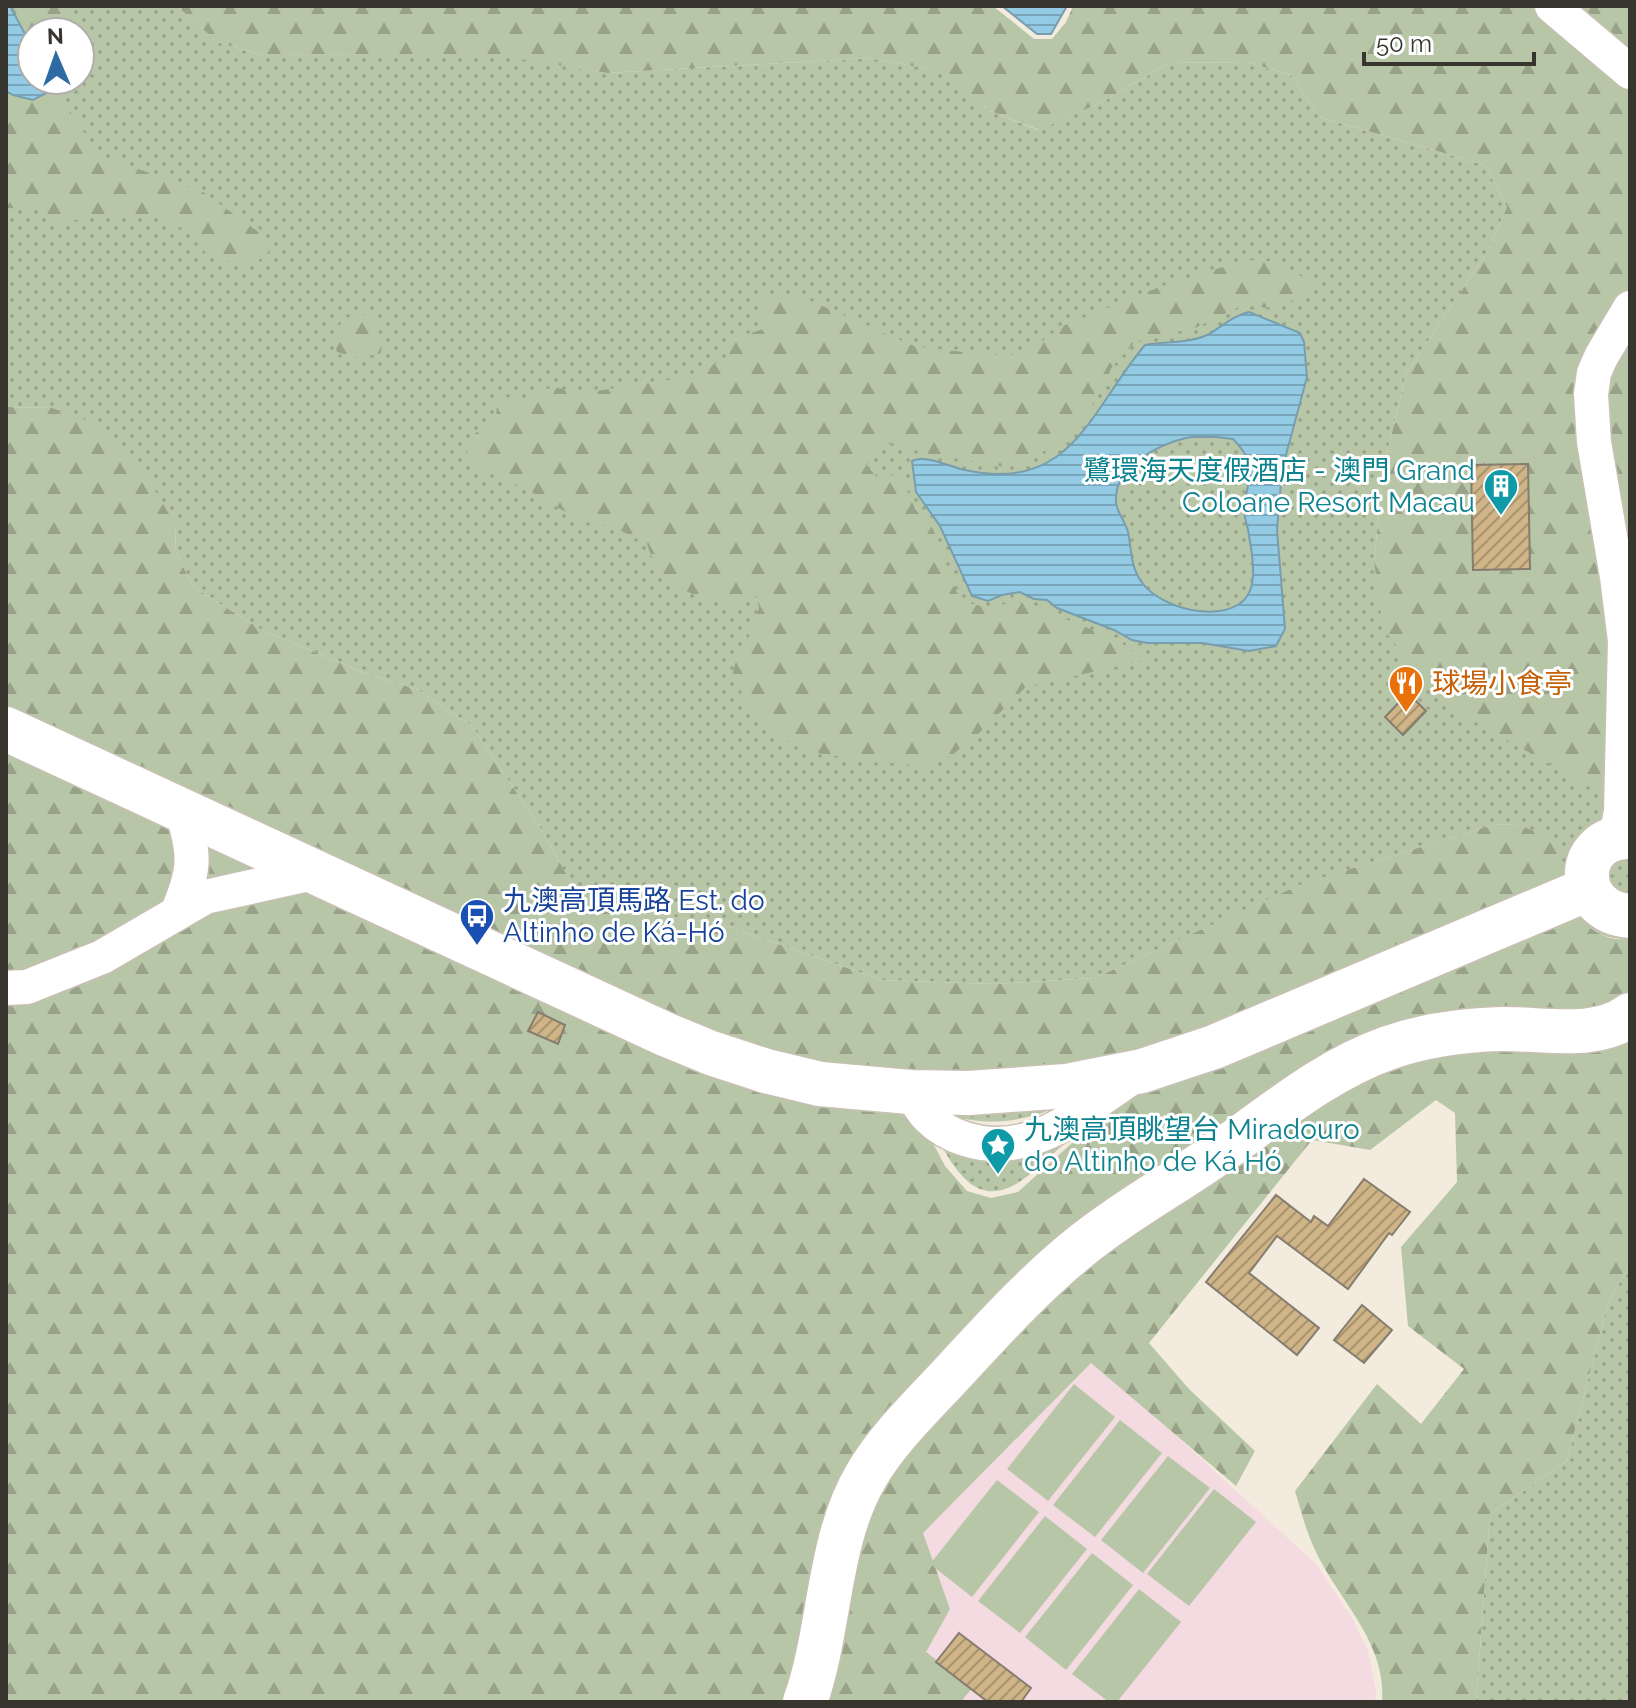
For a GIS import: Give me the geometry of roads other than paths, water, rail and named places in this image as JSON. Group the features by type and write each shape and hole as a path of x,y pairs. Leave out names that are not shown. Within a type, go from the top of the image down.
{"main road":[{"path":"6,729 711,1053 820,1084 910,1092 969,1093 1066,1086 1142,1071 1214,1047 1588,889"},
{"path":"1623,830 1593,853 1586,877 1588,889 1600,906 1609,912 1630,916"},
{"path":"805,1702 844,1528 866,1475 929,1398 1076,1250 1293,1100 1337,1071 1367,1056 1442,1034 1502,1029 1599,1029 1619,1023 1630,1015"}],"street":[{"path":"1552,6 1630,72"},
{"path":"1623,830 1625,641 1591,415 1594,373 1608,342 1630,308"},
{"path":"177,913 191,881 192,845 182,811"},
{"path":"6,988 27,987 102,957 205,897 314,873"}],"water":[{"path":"6,6 10,6 16,17 16,96 6,91"},
{"path":"1002,6 1067,6 1051,34 1037,34"},
{"path":"17,96 40,96 33,100"},
{"path":"1249,312 1300,333 1304,342 1307,377 1282,470 1277,530 1285,629 1276,646 1249,651 1202,643 1147,643 1132,640 1057,608 1047,600 1034,599 1020,592 988,601 972,596 940,526 916,492 912,461 931,460 965,470 1001,474 1031,470 1054,458 1074,441 1145,345 1202,337","holes":["1193,437 1233,439 1246,456 1250,471 1244,509 1253,560 1251,587 1243,601 1232,608 1205,612 1176,606 1152,593 1136,572 1128,532 1117,507 1118,487 1131,467 1152,451 1175,441"]}],"place":[{"name":"鷺環海天度假酒店 - 澳門 Grand Coloane Resort Macau","path":"1501,517"},
{"name":"球場小食亭","path":"1406,714"},
{"name":"九澳高頂馬路 Est. do Altinho de Ká-Hó","path":"477,947"},
{"name":"九澳高頂眺望台 Miradouro do Altinho de Ká Hó","path":"998,1176"}]}
